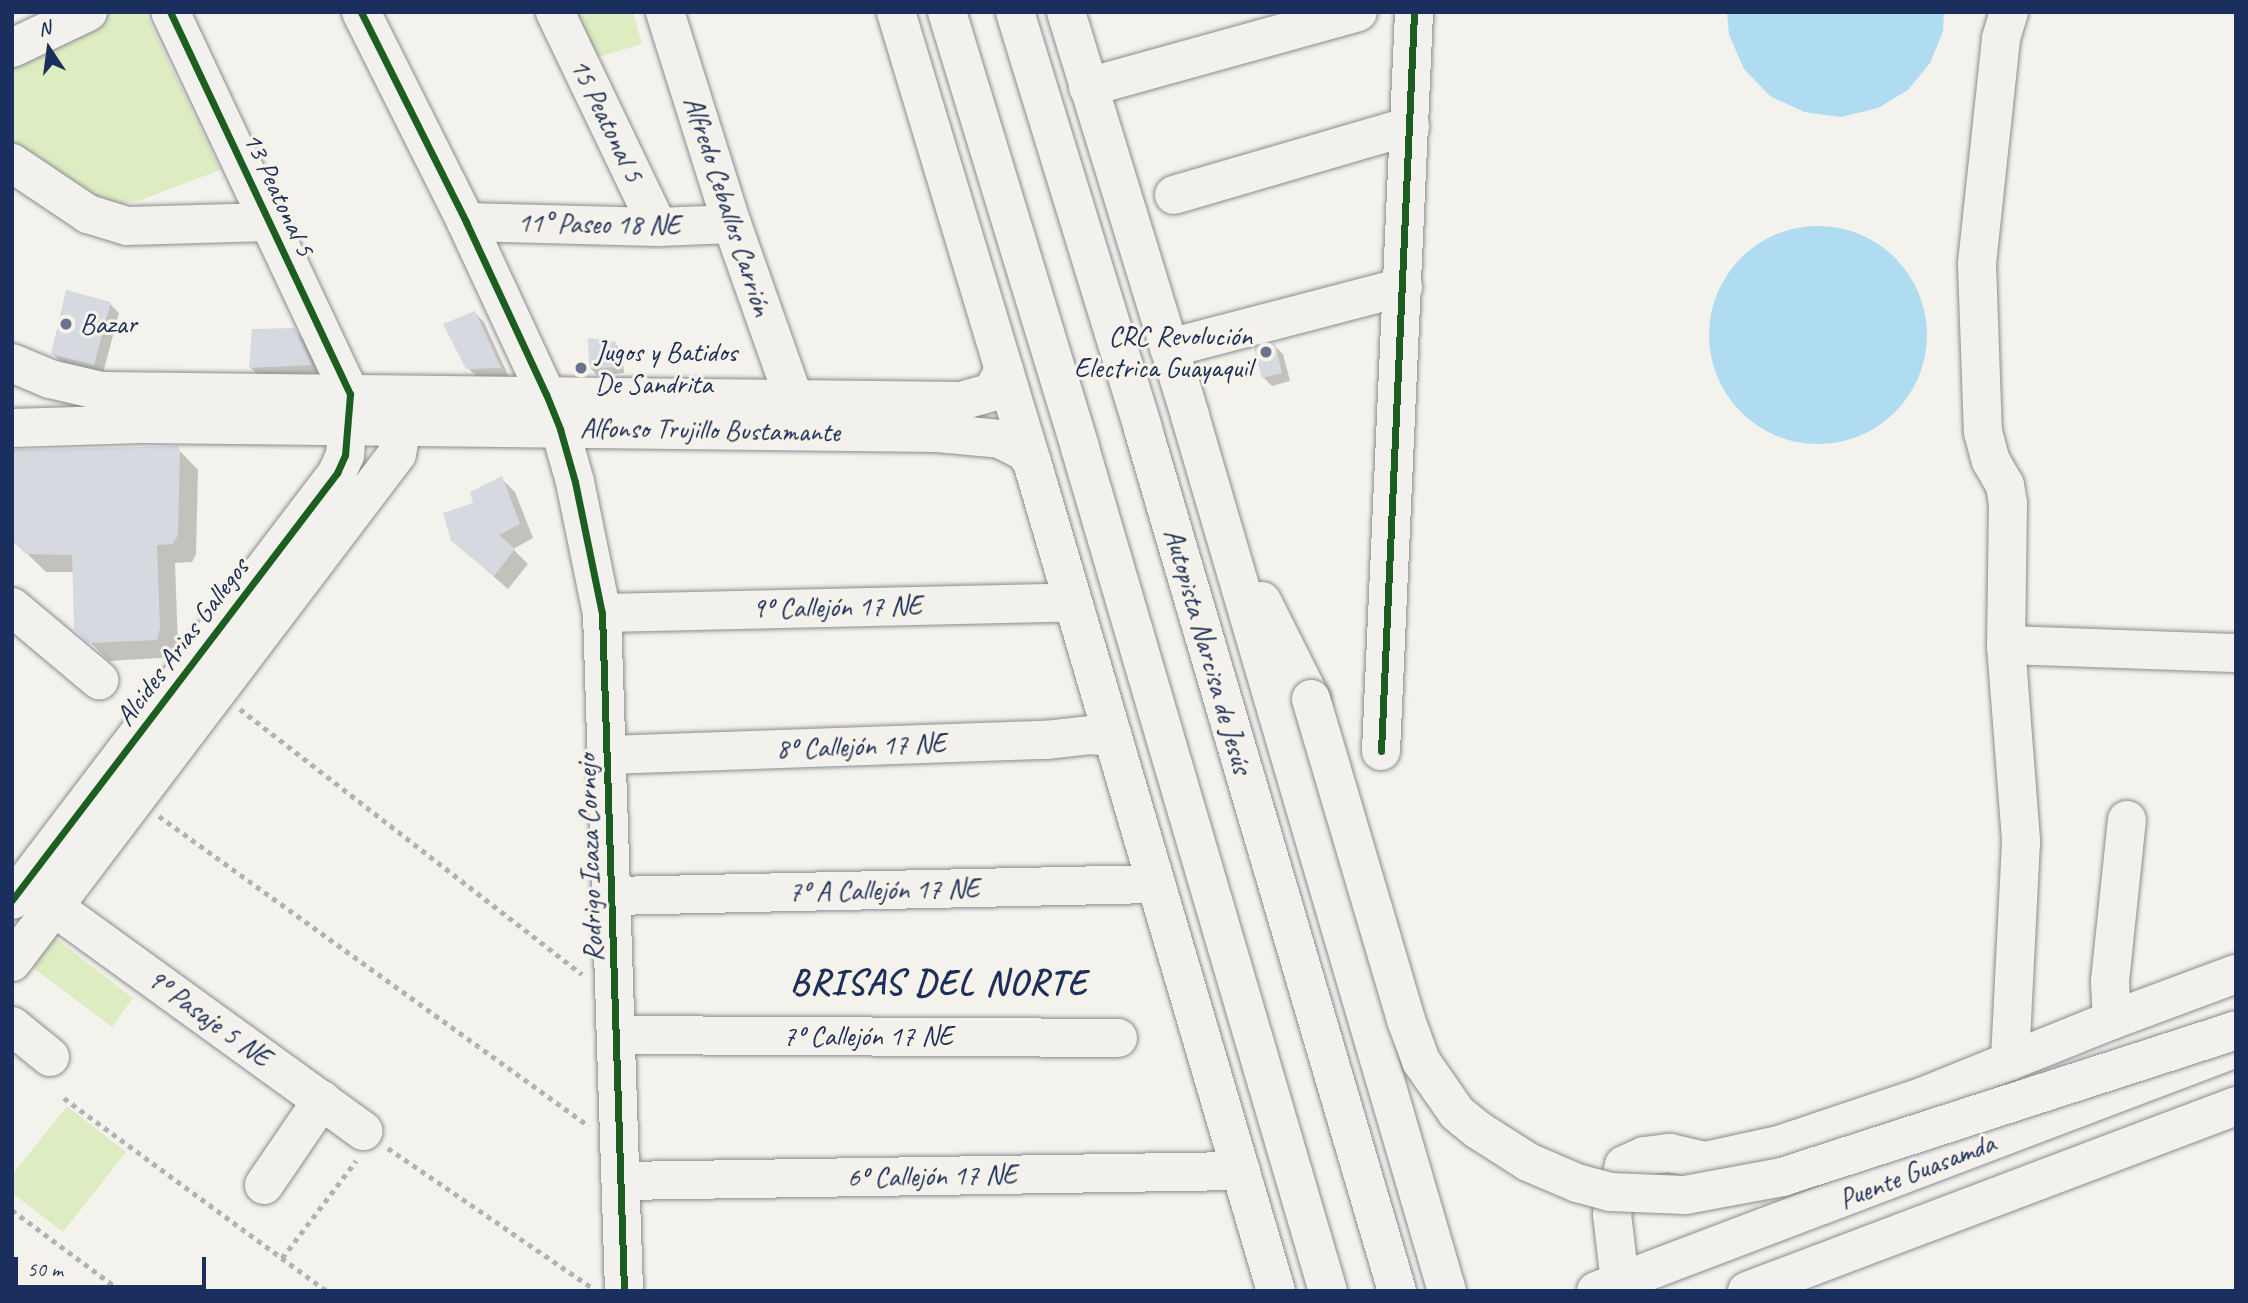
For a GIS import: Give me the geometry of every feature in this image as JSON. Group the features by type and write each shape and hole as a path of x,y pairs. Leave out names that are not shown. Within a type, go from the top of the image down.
{"main road":[{"path":"12,48 88,12"},
{"name":"13 Peatonal 5","path":"170,12 269,222 349,410"},
{"name":"Rodrigo Icaza Cornejo","path":"361,12 466,222 546,394 560,429 575,482 601,613 613,896 624,1291"},
{"name":"15 Peatonal 5","path":"555,12 658,227"},
{"name":"Alfredo Ceballos Carrión","path":"665,12 732,224 794,399"},
{"path":"896,12 1032,462 1276,1291"},
{"path":"947,12 1080,448 1328,1291"},
{"name":"Autopista Narcisa de Jesús","path":"1016,12 1143,429 1396,1291"},
{"name":"Autopista Narcisa de Jesús","path":"1066,12 1217,509 1447,1291"},
{"path":"1088,87 1358,12"},
{"path":"1381,751 1414,12"},
{"path":"2009,12 2001,39 1977,264 1983,432 1991,461 2005,485 2008,503 2006,645 2021,842 2010,1062"},
{"path":"1174,195 1410,126"},
{"path":"12,163 88,214 127,226 269,222"},
{"name":"11° Paseo 18 NE","path":"466,222 658,227 732,224"},
{"path":"1169,348 1403,287"},
{"name":"Alfonso Trujillo Bustamante","path":"12,363 50,379 102,391 349,410 402,427 938,433 1000,439 1024,451 1032,462"},
{"name":"Alfonso Trujillo Bustamante","path":"84,424 349,410 546,394 961,401 992,392 1004,370"},
{"path":"12,400 43,416 84,424"},
{"name":"Alcides Arias Gallegos","path":"12,900 337,473 345,456 349,410"},
{"path":"12,428 84,424"},
{"name":"Alcides Arias Gallegos","path":"12,962 397,454 402,427"},
{"path":"1217,509 1311,699 1406,1020 1421,1061 1457,1113 1528,1162 1577,1183 1610,1192 1685,1195 1782,1177 2236,1030"},
{"name":"9º Callejón 17 NE","path":"601,613 1073,602"},
{"path":"12,607 99,680"},
{"path":"2006,645 2236,653"},
{"name":"8º Callejón 17 NE","path":"608,755 1046,740 1090,735 1113,737"},
{"path":"2112,1020 2110,981 2127,820"},
{"name":"7º A Callejón 17 NE","path":"613,896 1156,884"},
{"name":"9º Pasaje 5 NE","path":"54,906 368,1134"},
{"path":"1619,1288 1612,1214 1624,1165 1644,1156 1670,1153 1705,1161 1765,1149 1919,1098 2010,1062 2112,1020 2232,964"},
{"path":"12,1026 50,1057"},
{"name":"7º Callejón 17 NE","path":"617,1035 1118,1038"},
{"name":"Puente Guasamda","path":"1619,1288 2236,1048"},
{"name":"Puente Guasamda","path":"1619,1288 2236,1069"},
{"path":"264,1185 322,1100"},
{"path":"1747,1291 2236,1106"},
{"name":"6º Callejón 17 NE","path":"622,1164 1241,1171"}],"path":[{"path":"218,691 594,983 615,995"},
{"path":"136,799 334,945 622,1164"},
{"path":"64,1098 327,1291"},
{"path":"282,1258 368,1134 597,1291"},
{"path":"12,1210 121,1291"}],"green space":[{"path":"93,12 145,12 220,170 138,201 103,207 12,150 12,53"},
{"path":"573,12 633,12 642,44 588,60"},
{"path":"54,937 133,998 112,1027 32,967"},
{"path":"67,1106 126,1152 63,1232 12,1193 12,1175"}],"water":[{"path":"1727,12 1944,12 1943,31 1930,63 1908,90 1878,108 1841,117 1804,112 1770,96 1744,69 1729,35"},
{"path":"1818,226 1860,235 1895,258 1918,293 1927,335 1918,377 1895,412 1860,435 1818,444 1776,435 1741,412 1718,377 1709,335 1718,293 1741,258 1776,235"}],"building":[{"path":"66,290 111,302 94,365 51,354"},
{"path":"475,311 501,368 466,369 443,324"},
{"path":"295,328 312,365 249,368 252,329"},
{"path":"588,338 616,342 618,367 589,369"},
{"name":"CRC Revolución Electrica Guayaquil","path":"1275,343 1282,373 1262,378 1254,348"},
{"path":"177,446 180,450 178,535 173,544 157,545 160,628 157,640 89,643 74,629 72,555 26,554 12,541 12,450"},
{"path":"502,476 520,524 499,535 515,549 494,576 451,541 443,513 473,503 470,492"}],"cycle path":[{"path":"12,900 337,473 345,455 350,394 170,12"},
{"path":"361,12 466,222 546,394 560,429 575,482 602,613 624,1291"},
{"path":"1381,751 1414,12"}],"place":[{"name":"Bazar","path":"66,324"},
{"name":"CRC Revolución Electrica Guayaquil","path":"1266,352"},
{"name":"Jugos y Batidos De Sandrita","path":"581,368"}],"district":[{"name":"BRISAS DEL NORTE","path":"939,983"}]}
